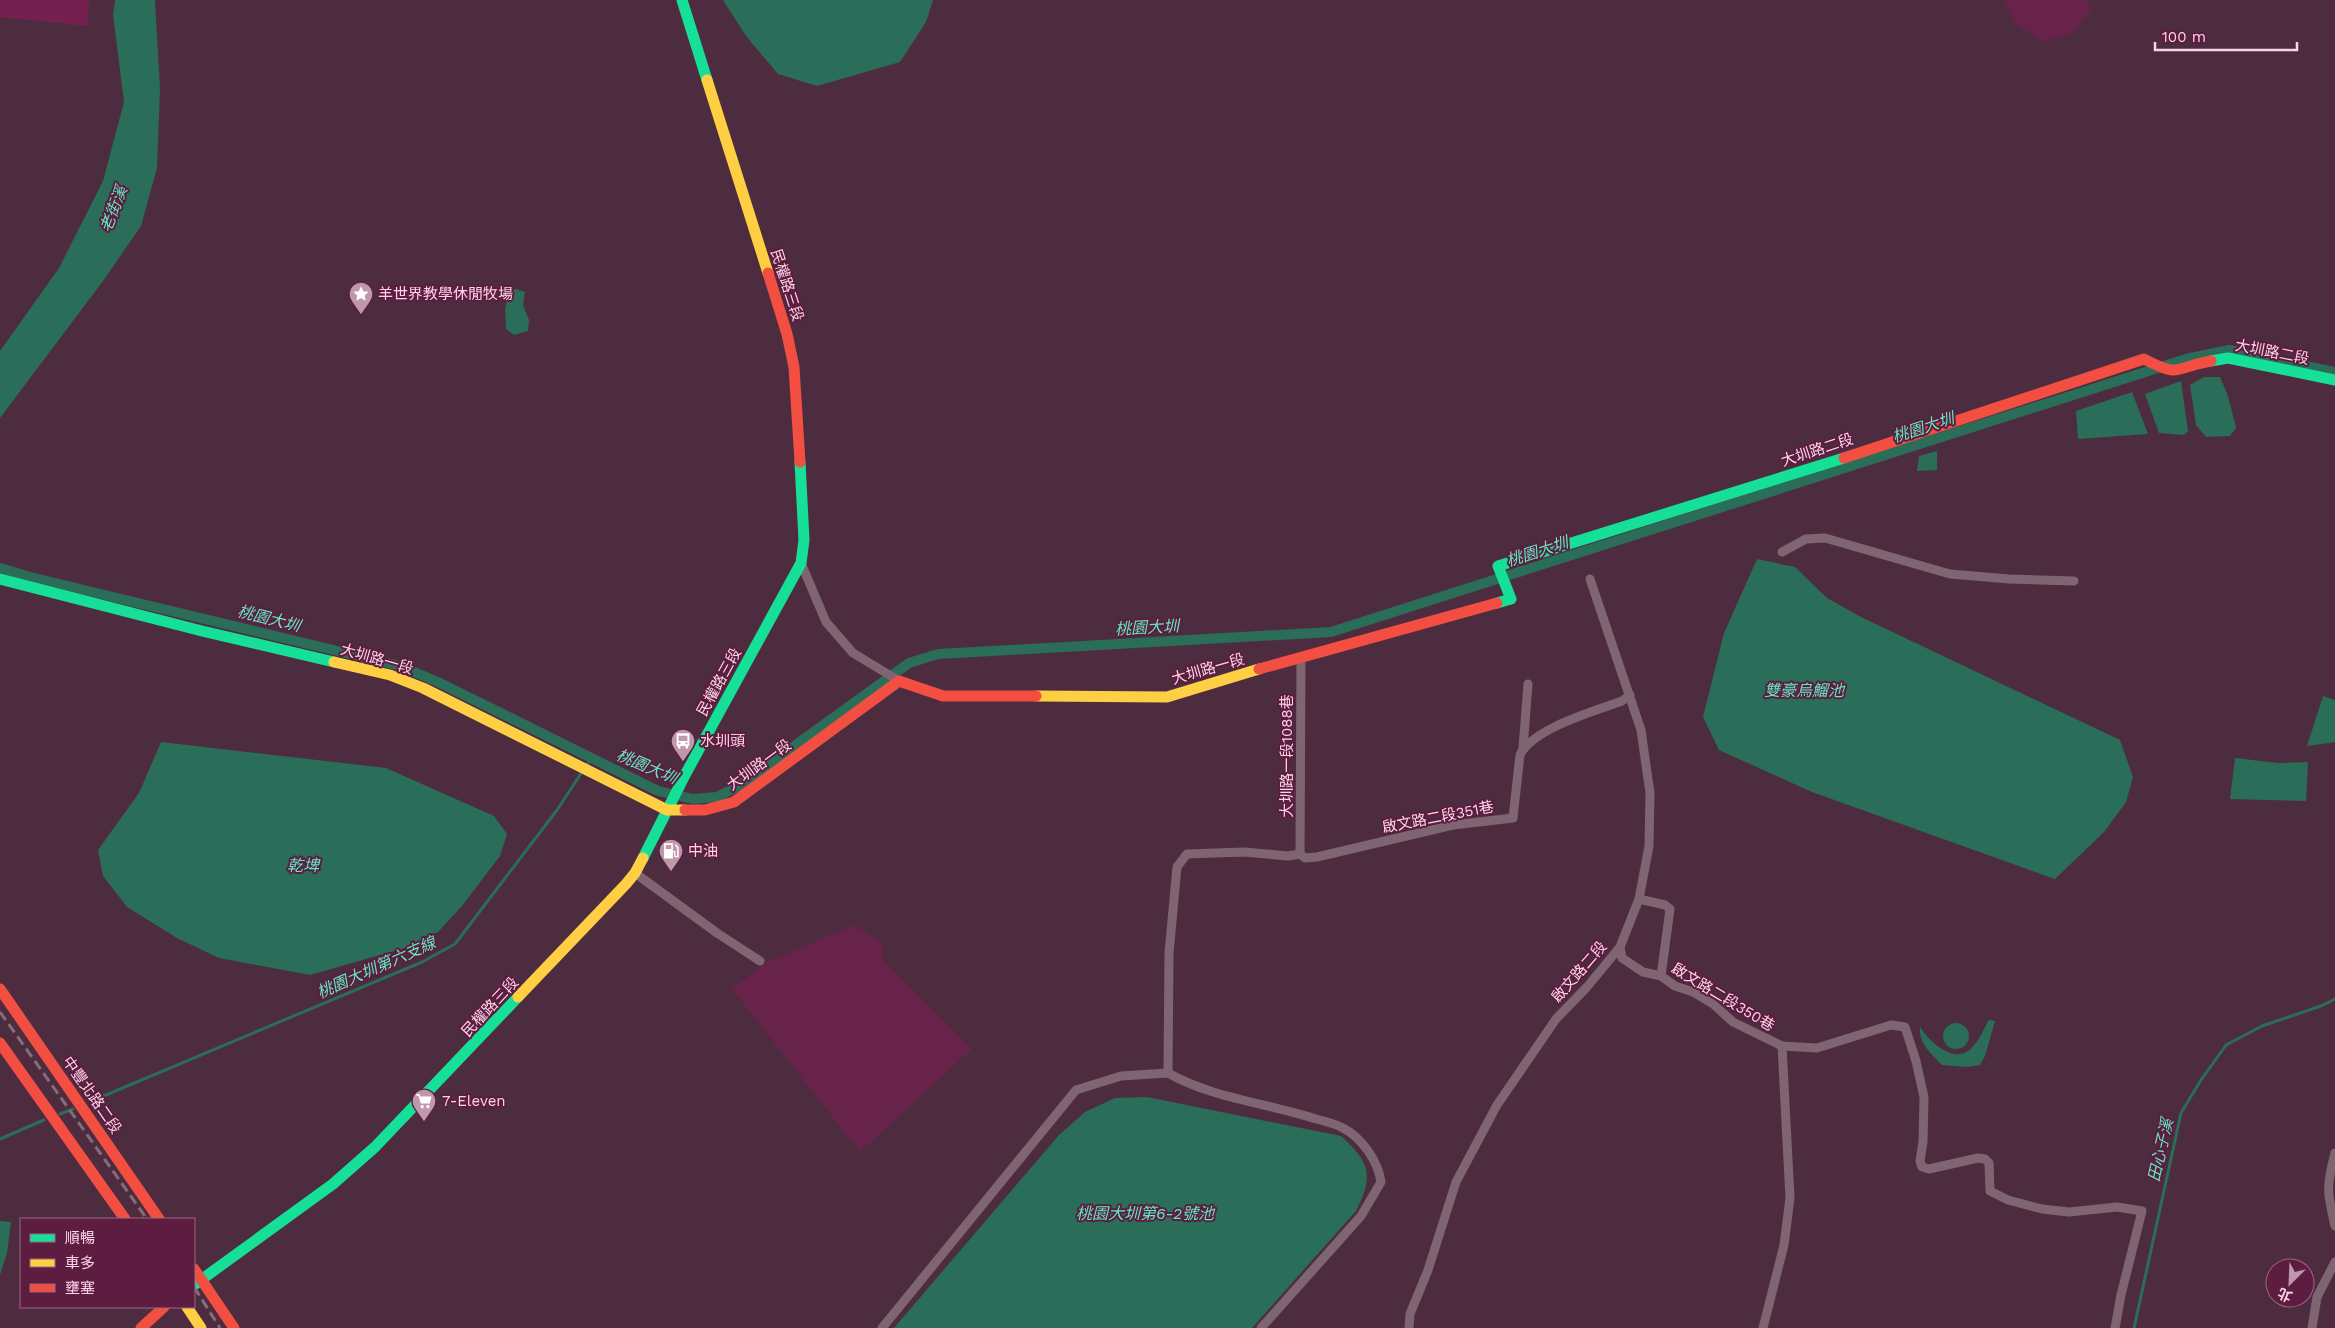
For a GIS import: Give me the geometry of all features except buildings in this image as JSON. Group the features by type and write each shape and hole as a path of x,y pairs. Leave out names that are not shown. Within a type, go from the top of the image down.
{"street":[{"name":"民權路三段","path":"198,1283 333,1184 375,1147 635,873 684,776 801,563 804,540 795,377 787,334 682,0"},
{"name":"大圳路二段","path":"1511,599 1498,566 1770,482 2144,359 2165,370 2175,372 2206,362 2228,358 2335,380"},
{"path":"1782,552 1806,539 1825,538 1950,574 2009,579 2074,581"},
{"path":"801,563 826,622 853,653 898,680"},
{"name":"大圳路一段","path":"0,579 202,631 390,675 423,688 667,809 705,810 734,802 898,680 943,696 1167,696 1511,599"},
{"name":"啟文路二段","path":"1408,1328 1410,1314 1428,1270 1456,1182 1497,1105 1556,1019 1587,987 1620,947 1639,899 1649,846 1650,793 1641,730 1590,579"},
{"name":"大圳路一段1088巷","path":"1300,854 1301,657"},
{"path":"1523,748 1528,684"},
{"path":"1523,748 1537,737 1551,730 1622,701 1630,695"},
{"name":"啟文路二段351巷","path":"1300,854 1305,858 1317,856 1452,825 1513,818 1520,755 1523,748"},
{"path":"1168,1073 1169,953 1177,867 1187,854 1244,852 1288,856 1300,854"},
{"path":"635,873 717,933 760,961"},
{"path":"1639,899 1665,905 1670,909 1661,976"},
{"name":"啟文路二段350巷","path":"1620,947 1622,958 1644,972 1661,976 1713,1004 1741,1026 1782,1046 1817,1048 1891,1025 1905,1027 1916,1061 1924,1097 1923,1142 1920,1160 1922,1167 1929,1169 1978,1158 1985,1159 1988,1163 1990,1191 2008,1200 2042,1209 2069,1212 2117,1207 2142,1211 2121,1295 2115,1328"},
{"name":"中豐北路二段","path":"0,989 158,1218"},
{"path":"0,1044 124,1218"},
{"path":"1763,1328 1784,1245 1790,1198 1782,1046"},
{"path":"882,1328 1076,1090 1121,1076 1168,1073 1189,1085 1306,1116 1342,1128 1363,1144 1379,1169 1381,1182 1361,1216 1260,1328"},
{"path":"2335,1153 2327,1183 2327,1195 2335,1226"},
{"path":"2312,1328 2318,1297 2335,1262"},
{"path":"198,1283 234,1328"},
{"path":"140,1328 163,1308"},
{"path":"188,1308 201,1328"}],"shaded area":[{"path":"0,0 89,0 88,26 0,17"},
{"path":"2003,0 2085,0 2092,8 2073,34 2044,41 2014,23"},
{"path":"854,925 884,944 881,958 972,1049 860,1152 732,989 767,962"}],"water":[{"name":"老街溪","path":"115,0 155,0 160,89 157,168 141,226 103,281 0,418 0,351 59,268 103,181 124,102 113,15"},
{"path":"723,0 933,0 926,22 900,62 817,86 778,74 746,36"},
{"path":"516,289 525,292 523,305 529,320 528,331 514,335 506,329 505,310 509,292"},
{"path":"2204,377 2220,377 2228,396 2236,428 2230,436 2206,437 2196,425 2190,385"},
{"path":"2181,381 2188,431 2184,435 2159,433 2145,394"},
{"path":"2132,392 2148,434 2078,439 2076,411"},
{"path":"1937,451 1937,470 1917,471 1919,456"},
{"name":"雙豪烏鰡池","path":"1757,559 1795,567 1827,598 1861,617 2120,740 2133,777 2126,802 2104,832 2055,879 1812,792 1719,750 1703,717 1724,633"},
{"path":"2323,696 2335,700 2335,742 2307,746"},
{"name":"乾埤","path":"161,742 386,768 494,816 507,834 500,856 462,906 438,932 408,947 310,975 219,958 177,938 127,907 103,876 98,850 139,793"},
{"path":"2235,758 2278,763 2308,762 2306,801 2230,799"},
{"path":"1989,1020 1995,1021 1985,1056 1980,1065 1967,1067 1942,1065 1926,1048 1921,1038 1920,1027 1931,1040 1945,1051 1961,1054 1968,1051 1975,1044"},
{"path":"1956,1023 1965,1027 1969,1036 1965,1045 1956,1049 1947,1045 1943,1036 1947,1027"},
{"name":"桃園大圳第6-2號池","path":"1147,1097 1341,1136 1351,1145 1363,1162 1367,1179 1362,1199 1356,1211 1252,1328 894,1328 1059,1135 1085,1112 1115,1098"},
{"path":"0,1221 11,1222 7,1253 0,1275"}],"waterway":[{"name":"桃園大圳","path":"0,568 30,577 400,666 438,682 658,791 693,799 717,797 739,786 909,663 938,654 1331,632 2186,359 2229,350 2335,372"},
{"name":"桃園大圳第六支線","path":"586,767 591,759"},
{"name":"桃園大圳第六支線","path":"94,1100 422,962 455,944 557,810 582,772"},
{"name":"田心子溪","path":"2134,1328 2181,1113 2201,1080 2226,1045 2262,1026 2321,1006 2335,999"},
{"name":"桃園大圳第六支線","path":"60,1114 73,1109"},
{"name":"桃園大圳第六支線","path":"0,1139 44,1120"}],"railway":[{"path":"0,1012 146,1218"},
{"path":"195,1289 220,1328"}],"traffic: fast":[{"path":"682,0 707,80"},
{"path":"2211,361 2228,358 2335,380"},
{"path":"1497,603 1511,599 1498,566 1844,458"},
{"path":"643,858 685,775 801,563 804,540 800,462"},
{"path":"0,579 202,631 334,662"},
{"path":"195,1284 333,1184 375,1147 518,997"}],"traffic: slow":[{"path":"707,80 768,273"},
{"path":"334,662 390,675 423,688 667,810 685,810"},
{"path":"1036,696 1167,697 1259,669"},
{"path":"518,997 626,884 635,873 643,858"},
{"path":"188,1308 201,1328"}],"traffic: jam":[{"path":"768,273 787,334 794,367 800,462"},
{"path":"1844,458 2144,359 2165,369 2172,370 2211,361"},
{"path":"1259,669 1497,603"},
{"path":"685,810 705,810 734,802 899,681 943,696 1036,696"},
{"path":"0,989 158,1218"},
{"path":"0,1043 124,1218"},
{"path":"195,1270 234,1328"},
{"path":"141,1328 163,1308"}],"place":[{"name":"羊世界教學休閒牧場","path":"361,315"},
{"name":"水圳頭","path":"683,762"},
{"name":"中油","path":"671,872"},
{"name":"7-Eleven","path":"424,1122"}]}
